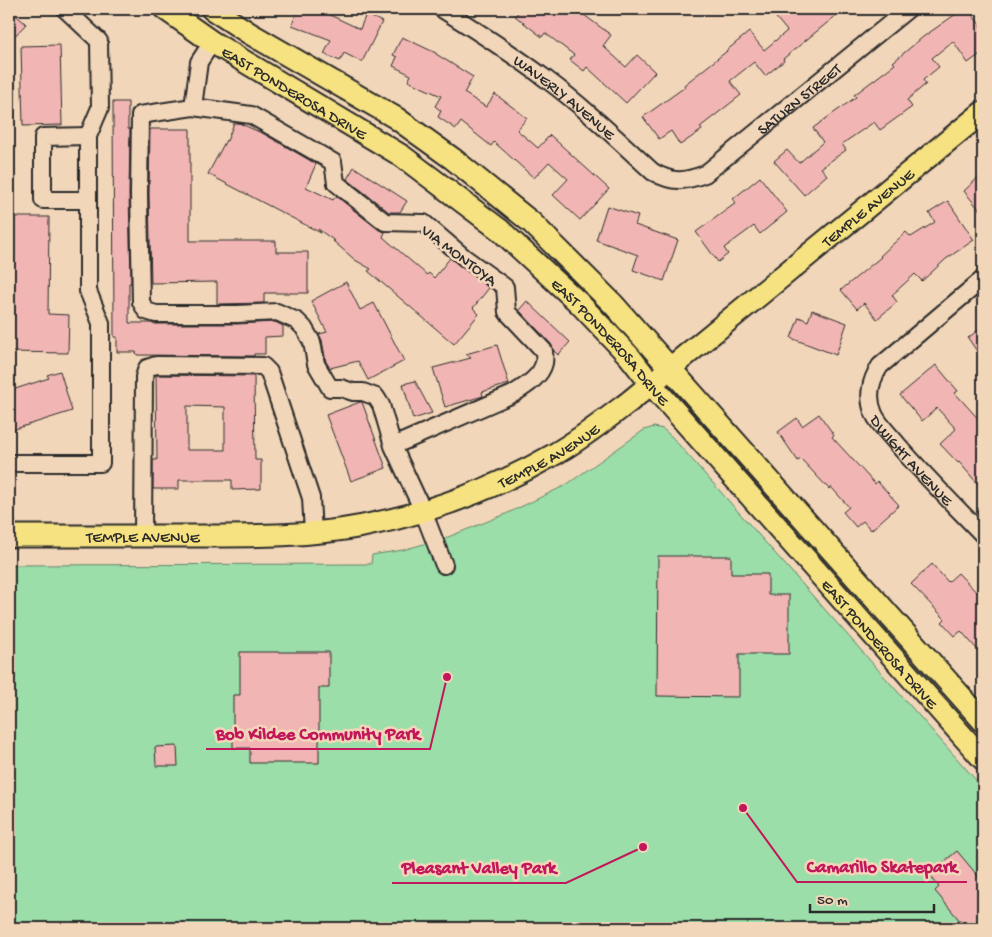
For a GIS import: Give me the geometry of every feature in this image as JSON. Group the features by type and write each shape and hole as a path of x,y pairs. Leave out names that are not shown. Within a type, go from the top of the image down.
{"main road":[{"name":"EAST PONDEROSA DRIVE","path":"165,9 212,42 402,156 500,230 579,303 630,357 651,384 983,759"},
{"name":"EAST PONDEROSA DRIVE","path":"212,9 249,33 396,118 453,159 532,223 613,304 983,721"},
{"name":"TEMPLE AVENUE","path":"9,536 254,536 313,533 363,526 423,511 454,501 495,484 554,454 591,430 670,369 983,112"}],"street":[{"path":"9,463 101,463 101,323 88,291 88,136 100,108 99,41 64,9"},
{"name":"WAVERLY AVENUE","path":"442,9 547,79 653,172 671,180 686,180"},
{"name":"SATURN STREET","path":"686,180 705,174 908,9"},
{"path":"193,107 199,62 212,42"},
{"name":"VIA MONTOYA","path":"393,446 513,394 530,383 540,371 544,362 544,350 507,312 505,287 465,258 424,223 385,222 336,183 333,162 250,115 193,107 140,115 141,302 146,311 156,314 277,312 297,321 304,328 312,342 316,364 330,388 364,392 376,397 381,405 393,446 423,511 444,565"},
{"path":"88,136 42,137 43,200 88,200"},
{"name":"DWIGHT AVENUE","path":"983,279 880,366 874,375 871,385 870,400 879,423 915,464 983,535"},
{"path":"143,536 144,377 147,368 156,365 263,366 269,372 311,498 313,533"}],"green space":[{"path":"654,427 663,429 672,437 983,788 983,928 9,928 9,565 371,564 372,555 403,550 448,537 506,514 566,485 644,430"}],"building":[{"path":"9,9 26,24 9,42"},
{"path":"298,9 333,9 330,15 360,29 366,14 382,22 362,62 344,53 340,61 324,54 331,40 292,25"},
{"path":"521,9 576,9 611,35 603,46 626,67 637,55 655,72 626,103 587,67 584,71 570,60 574,55 545,33 542,37 515,16"},
{"path":"769,9 844,9 765,76 754,62 730,81 741,95 700,127 702,130 680,145 671,131 659,139 643,117 685,87 684,85 749,32 764,50 787,31"},
{"path":"963,9 968,9 983,29 983,52 968,63 953,41 932,58 939,67 923,80 926,84 907,100 912,107 880,130 874,122 842,144 846,150 821,168 827,175 804,195 774,161 787,150 799,163 823,142 813,128 856,97 854,95 895,64 893,62 923,37"},
{"path":"402,37 436,53 473,77 464,93 486,107 495,94 527,118 517,130 538,148 550,135 609,189 580,220 553,195 568,179 549,162 534,178 494,142 491,146 461,122 456,129 438,117 441,111 435,106 441,96 408,81 411,75 393,66 397,57 393,55"},
{"path":"60,45 62,125 23,126 21,46"},
{"path":"113,102 128,102 128,129 130,129 131,283 129,283 129,323 237,324 275,322 283,326 283,336 265,337 265,354 254,354 254,356 137,355 136,352 117,352 117,337 114,337"},
{"path":"234,123 239,123 264,134 316,164 306,187 333,200 336,196 379,230 385,232 383,237 427,275 429,273 434,278 450,258 489,288 473,308 479,314 454,344 368,271 371,269 355,260 333,241 335,241 318,229 321,233 208,174 227,141"},
{"path":"150,129 190,129 190,241 276,241 276,252 308,252 308,293 264,293 264,303 217,304 217,282 151,283"},
{"path":"354,167 407,201 400,212 389,212 347,179"},
{"path":"983,173 983,214 964,191"},
{"path":"760,177 787,212 760,234 754,226 724,248 728,254 718,262 696,232 736,203 733,199"},
{"path":"948,201 974,240 946,259 922,281 915,274 892,295 897,302 877,319 864,303 857,309 841,290 881,257 906,232 911,237 935,222 929,213"},
{"path":"607,206 638,216 635,225 678,240 664,281 633,270 638,255 596,240"},
{"path":"9,217 49,217 48,314 69,315 68,353 9,352"},
{"path":"346,282 360,310 374,303 404,361 368,380 358,361 330,368 326,362 319,334 327,332 311,301"},
{"path":"527,301 570,342 558,355 551,344 519,310"},
{"path":"812,310 847,323 836,355 791,338 799,317 808,321"},
{"path":"983,326 983,360 968,338"},
{"path":"497,345 509,384 482,392 483,396 445,407 433,368 471,358 466,354"},
{"path":"936,365 958,391 955,393 983,424 983,490 959,462 940,444 956,429 937,408 922,421 900,395"},
{"path":"60,371 72,411 9,431 9,391 49,378 47,375"},
{"path":"156,376 254,376 255,460 261,460 261,489 232,490 232,480 179,480 179,489 153,489 153,460 157,460","holes":["187,406 225,407 225,450 187,450"]},
{"path":"415,381 432,413 413,419 403,384"},
{"path":"362,402 386,468 351,481 326,415"},
{"path":"819,414 834,435 832,437 875,484 877,481 899,505 871,530 863,521 856,527 843,512 849,507 801,459 798,461 778,432 797,418 802,426"},
{"path":"658,556 731,556 731,574 768,574 768,595 789,595 789,654 739,654 739,697 657,696"},
{"path":"932,564 948,582 958,573 983,599 983,656 961,631 955,636 942,622 945,619 911,584"},
{"path":"240,652 329,652 329,688 319,688 319,763 250,763 250,748 233,748 233,695 240,695"},
{"path":"177,746 178,766 156,766 155,747"},
{"path":"957,851 983,882 983,928 966,928 935,891 939,887 929,874"}],"place":[{"name":"Bob Kildee Community Park","path":"447,677"},
{"name":"Camarillo Skatepark","path":"743,808"},
{"name":"Pleasant Valley Park","path":"643,847"}]}
